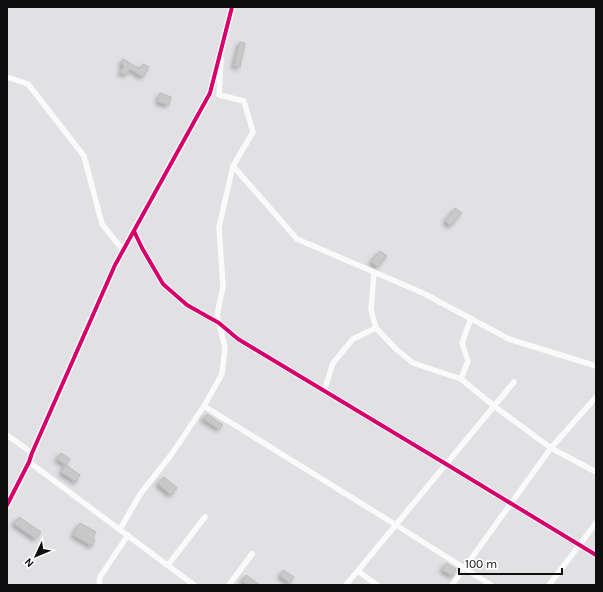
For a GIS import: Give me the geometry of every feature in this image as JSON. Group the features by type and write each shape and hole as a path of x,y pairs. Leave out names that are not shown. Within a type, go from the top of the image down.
{"street":[{"path":"7,505 29,462 115,265 210,93 232,7"},
{"path":"120,529 141,493 171,455 204,406 222,374 225,348 217,315 223,287 219,227 233,166 253,132 244,101 219,95 222,49"},
{"path":"7,77 28,84 84,156 102,224 123,250"},
{"path":"233,166 297,239 423,293 509,339 596,366"},
{"path":"134,231 163,284 187,305 219,323 238,339 596,555"},
{"path":"374,272 371,310 376,328 396,349 413,363 461,379 494,406 551,448 596,472"},
{"path":"461,379 468,361 462,343 471,318"},
{"path":"324,391 333,363 353,339 376,328"},
{"path":"346,585 514,382"},
{"path":"452,585 551,448 596,397"},
{"path":"204,406 491,585"},
{"path":"7,435 32,453"},
{"path":"29,462 194,585"},
{"path":"168,565 205,517"},
{"path":"549,585 596,523"},
{"path":"99,585 100,578 128,535"},
{"path":"229,585 252,554"},
{"path":"358,571 377,585"}],"building":[{"path":"240,42 245,43 240,67 234,66"},
{"path":"123,59 140,69 143,64 149,67 143,77 130,69 126,75 120,72 124,66 121,63"},
{"path":"160,93 171,97 169,105 158,102"},
{"path":"455,208 462,213 450,226 445,221"},
{"path":"380,251 387,256 378,267 371,262"},
{"path":"207,414 223,425 219,429 203,419"},
{"path":"61,453 70,459 66,465 57,459"},
{"path":"66,465 80,475 76,482 61,472"},
{"path":"164,477 177,488 171,495 158,484"},
{"path":"19,517 41,532 36,539 14,524"},
{"path":"80,523 96,532 92,538 95,540 92,546 73,535"},
{"path":"446,563 456,569 453,576 442,570"},
{"path":"283,570 294,577 290,583 280,576"},
{"path":"246,575 260,585 248,585 242,581"}],"cycle path":[{"path":"7,505 29,462 115,265 210,93 232,7"},
{"path":"134,231 163,284 187,305 219,323 238,339 596,555"}]}
